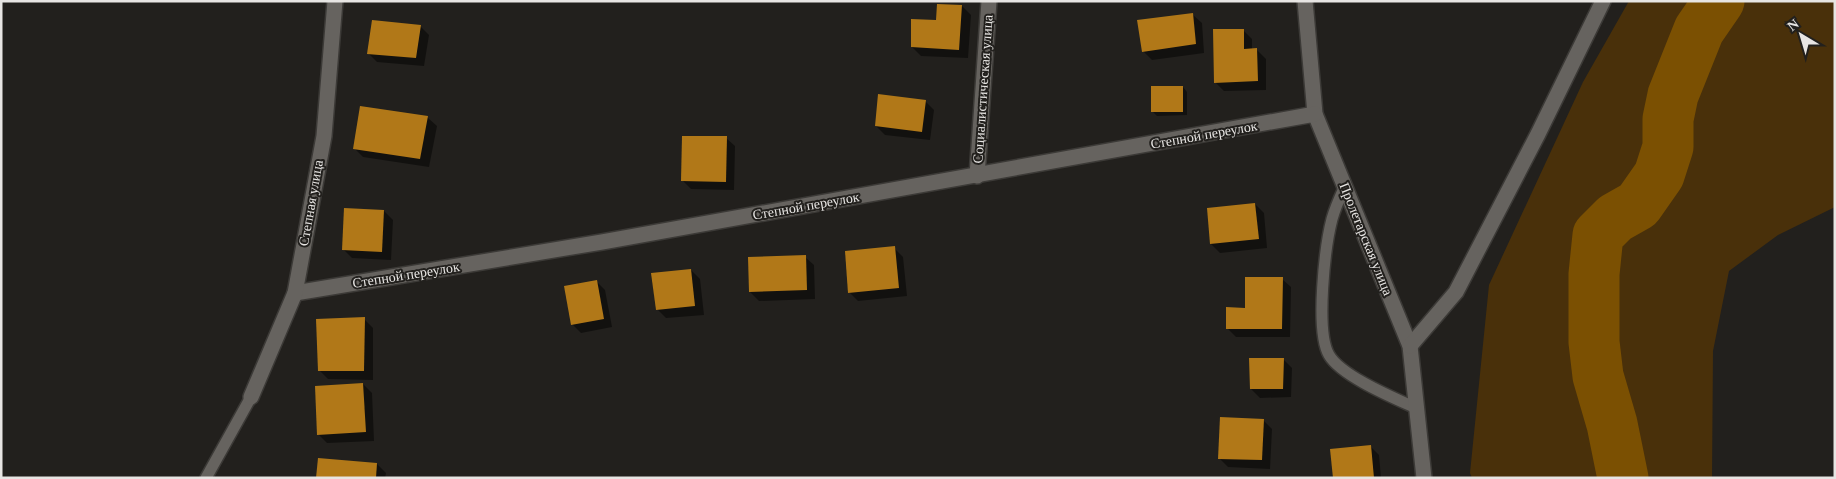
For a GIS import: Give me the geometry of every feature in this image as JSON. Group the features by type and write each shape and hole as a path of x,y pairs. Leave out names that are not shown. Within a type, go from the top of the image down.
{"street":[{"name":"Степная улица","path":"251,397 295,293 324,136 335,1"},
{"name":"Социалистическая улица","path":"976,176 989,1"},
{"name":"Пролетарская улица","path":"1305,1 1315,114 1410,346 1424,478"},
{"path":"1410,346 1456,292 1538,134 1603,1"},
{"name":"Степной переулок","path":"295,293 602,242 1315,114"}],"lane":[{"path":"1345,186 1332,217 1326,249 1323,317 1324,339 1329,356 1340,367 1361,381 1416,408"},
{"path":"206,478 251,397"}],"shaded area":[{"path":"1629,1 1835,1 1835,207 1778,235 1729,271 1713,351 1712,478 1472,478 1470,473 1489,285 1583,82"}],"building":[{"path":"937,4 962,5 959,50 911,47 911,19 936,20"},
{"path":"1193,13 1196,44 1142,52 1137,20"},
{"path":"372,20 421,25 416,58 367,54"},
{"path":"1213,29 1244,29 1244,49 1257,48 1258,81 1214,83"},
{"path":"1151,86 1183,86 1183,112 1151,112"},
{"path":"878,94 926,100 922,132 875,126"},
{"path":"360,106 428,116 420,159 353,149"},
{"path":"682,136 727,136 726,182 681,181"},
{"path":"1255,203 1259,239 1210,244 1207,208"},
{"path":"344,208 384,210 382,252 342,250"},
{"path":"895,246 899,288 848,293 845,251"},
{"path":"806,255 807,290 749,292 748,257"},
{"path":"691,269 695,306 656,310 651,273"},
{"path":"1245,277 1283,277 1282,329 1226,329 1226,307 1245,308"},
{"path":"597,280 604,319 571,325 564,286"},
{"path":"365,317 364,371 318,371 316,319"},
{"path":"1249,358 1284,358 1283,389 1250,389"},
{"path":"363,383 366,432 317,435 315,386"},
{"path":"1220,417 1264,419 1262,460 1218,459"},
{"path":"1371,445 1374,478 1333,478 1330,449"},
{"path":"318,458 377,463 376,478 316,478"}],"waterway":[{"path":"1623,478 1612,424 1598,376 1594,342 1594,274 1598,235 1615,218 1638,205 1659,175 1668,147 1668,119 1673,95 1699,30 1719,1"}]}
